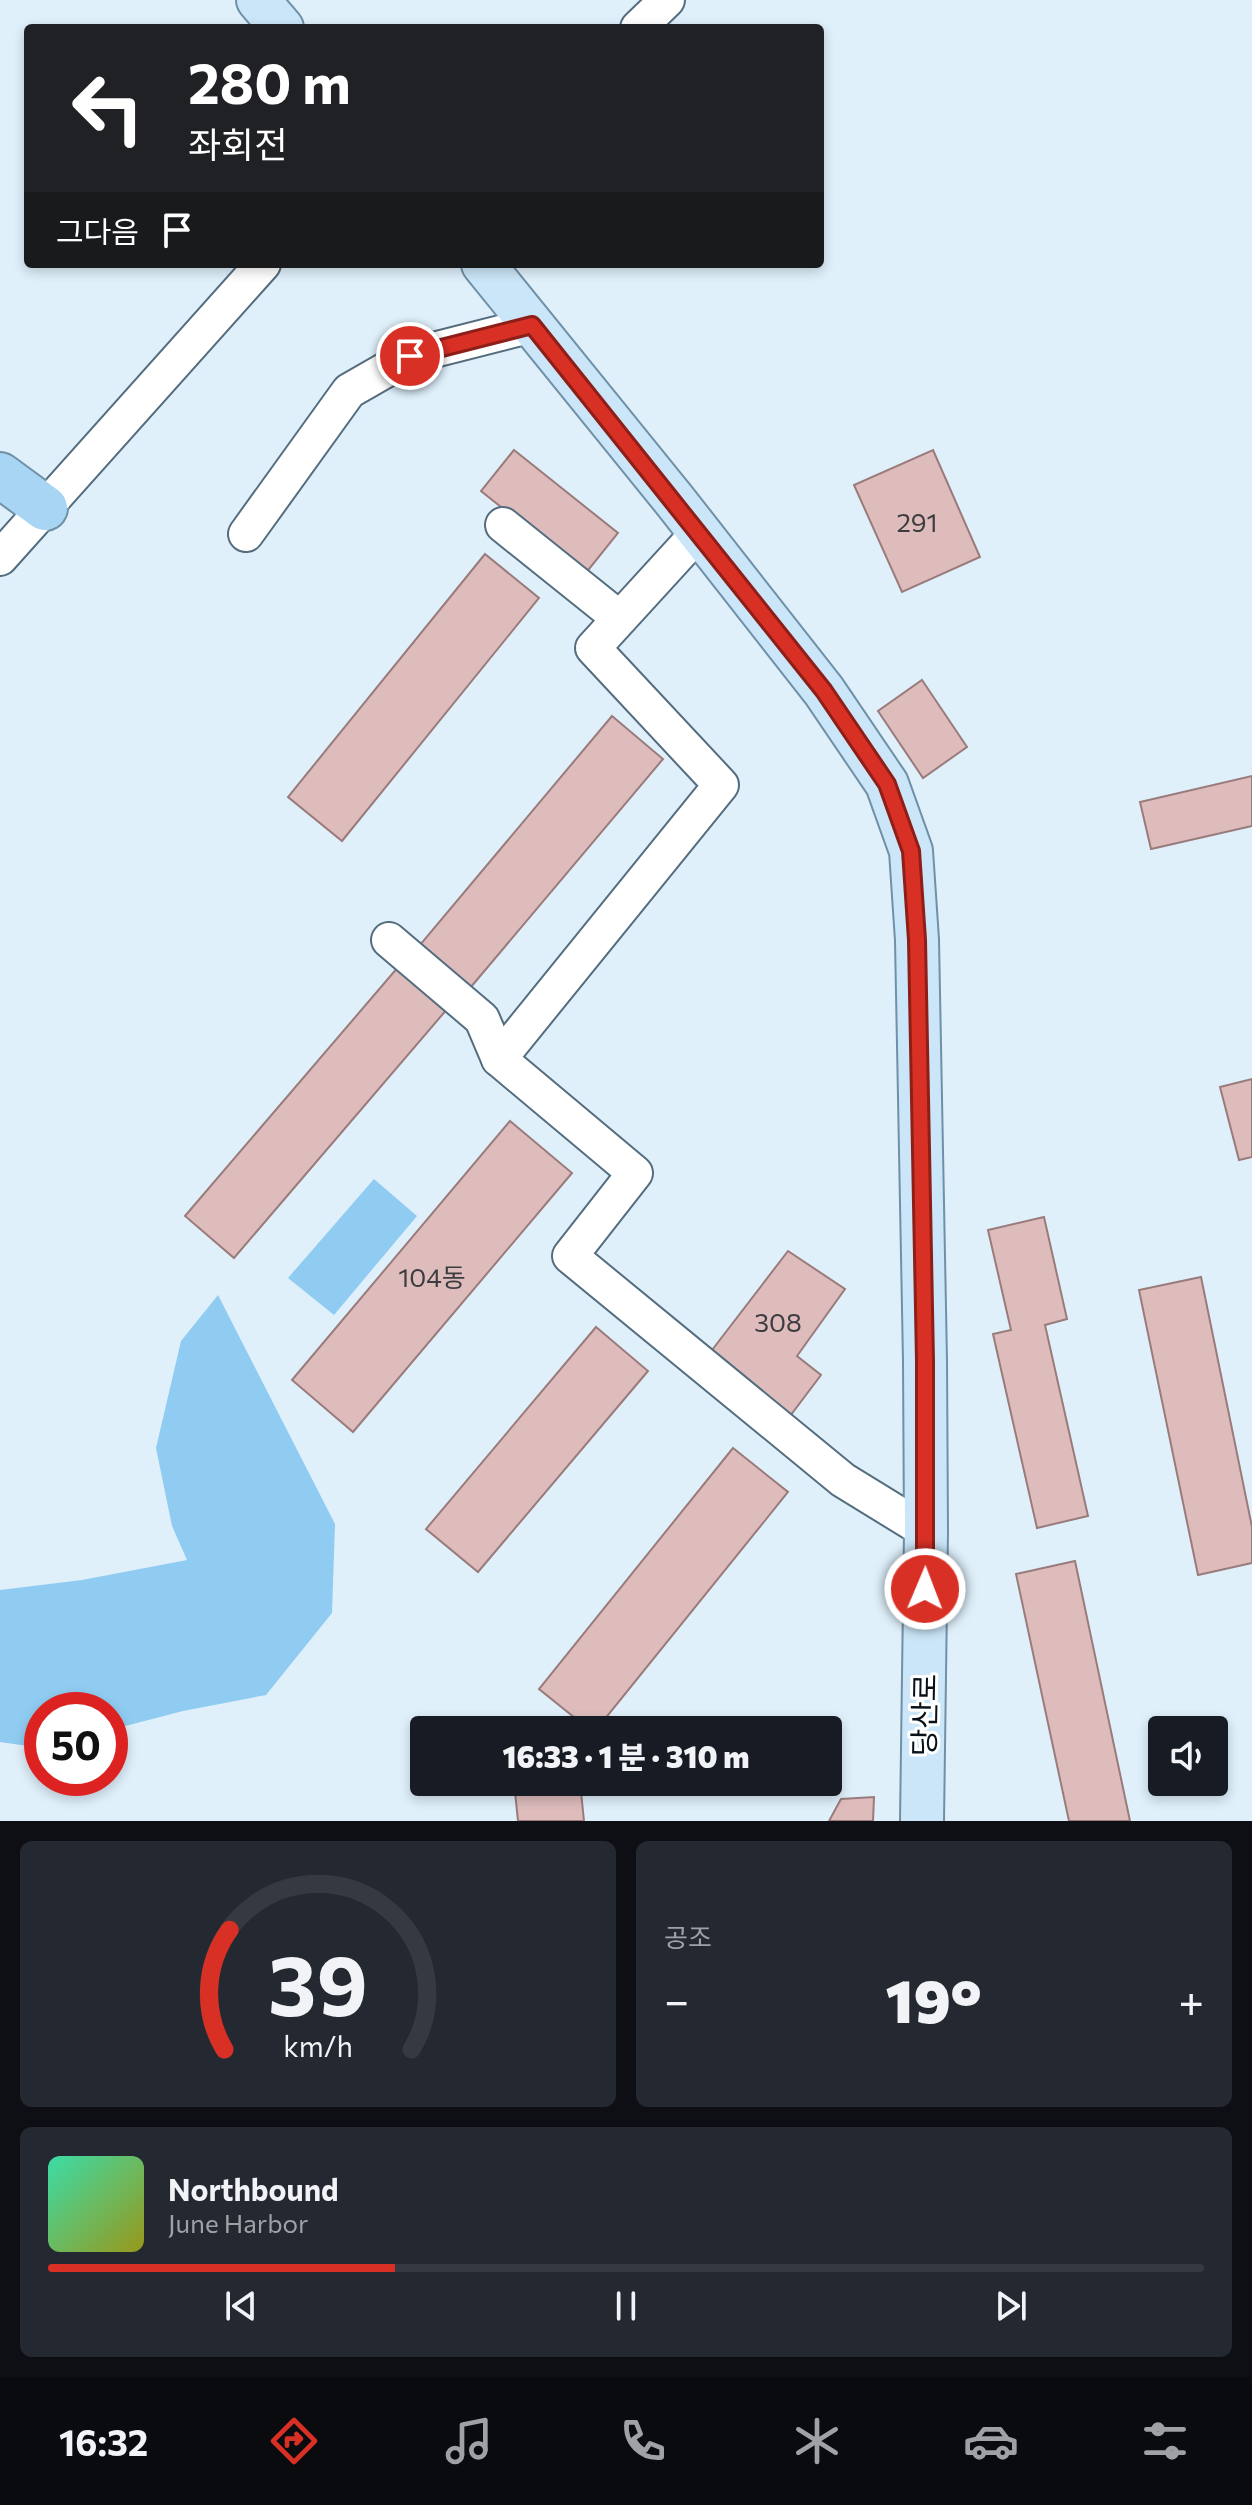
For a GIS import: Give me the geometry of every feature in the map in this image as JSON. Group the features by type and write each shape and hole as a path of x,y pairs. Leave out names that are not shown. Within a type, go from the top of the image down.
{"highway":[{"path":"0,475 45,508"}],"main road":[{"path":"258,0 279,24"},
{"name":"당산로","path":"486,268 824,691 887,784 911,851 917,940 926,1531 922,1821"}],"street":[{"path":"642,24 667,0"},
{"path":"0,558 259,268"},
{"path":"246,534 349,391 410,356 532,325"},
{"path":"503,525 619,618"},
{"path":"499,1059 721,785 593,648 699,532"},
{"path":"389,940 482,1019 499,1059 635,1173 570,1256 843,1480 926,1531"}],"shaded area":[{"path":"374,1179 417,1216 334,1315 288,1278"},
{"path":"218,1295 335,1524 332,1613 266,1695 128,1725 128,1692 24,1692 24,1745 0,1742 0,1590 82,1580 187,1560 172,1526 156,1448 181,1341"}],"building":[{"path":"514,450 618,533 585,574 481,491"},
{"path":"933,450 980,557 902,592 854,485"},
{"path":"485,554 539,598 342,841 288,797"},
{"path":"922,680 967,747 923,778 878,711"},
{"path":"612,716 663,759 465,994 414,952"},
{"path":"1252,776 1252,826 1151,849 1140,802"},
{"path":"399,966 448,1008 234,1258 185,1216"},
{"path":"1252,1079 1252,1157 1239,1160 1220,1087"},
{"path":"510,1121 572,1173 353,1432 292,1380"},
{"path":"1044,1217 1067,1319 1045,1325 1088,1516 1037,1528 993,1334 1011,1330 988,1230"},
{"path":"788,1251 845,1289 797,1356 821,1375 790,1416 709,1354"},
{"path":"1201,1277 1252,1527 1252,1563 1198,1575 1139,1290"},
{"path":"596,1327 648,1371 478,1572 426,1529"},
{"path":"733,1448 788,1492 607,1716 573,1716 539,1689"},
{"path":"1075,1561 1130,1821 1069,1821 1016,1574"},
{"path":"515,1796 581,1796 584,1821 518,1821"},
{"path":"874,1797 873,1821 829,1821 841,1799"}],"route":[{"path":"410,356 532,325 824,691 887,784 911,851 917,940 925,1361 925,1589"}]}
